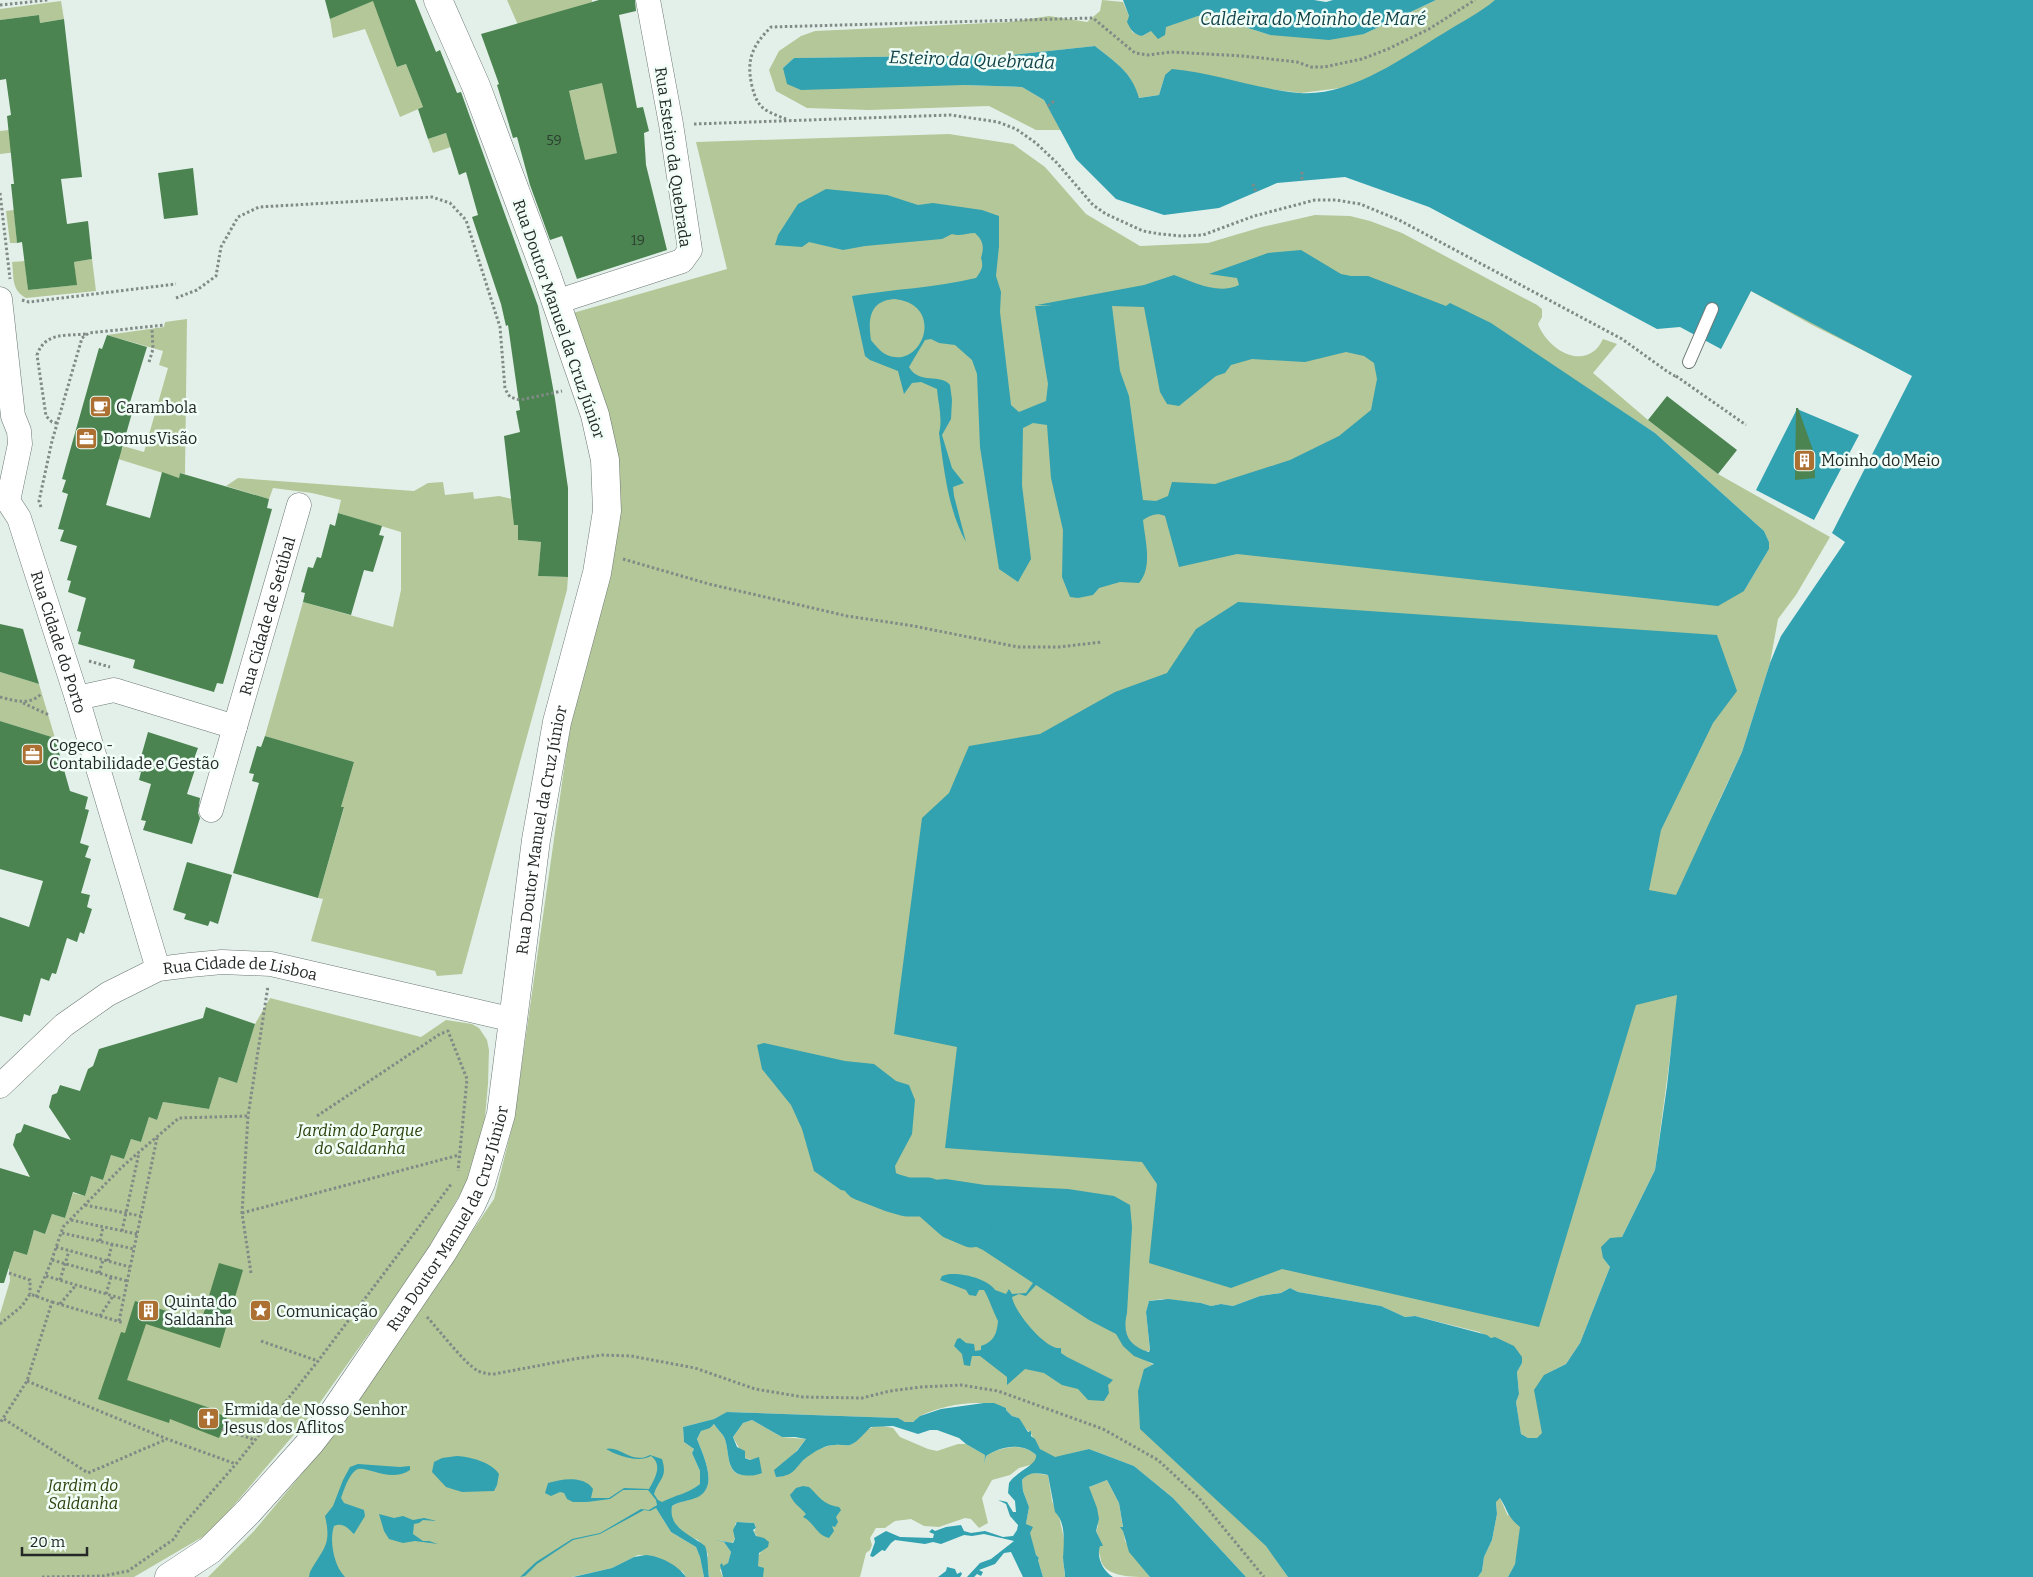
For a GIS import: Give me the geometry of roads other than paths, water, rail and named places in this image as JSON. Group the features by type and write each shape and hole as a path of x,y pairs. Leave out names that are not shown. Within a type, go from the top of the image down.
{"main road":[{"name":"Rua Doutor Manuel da Cruz Júnior","path":"169,1577 210,1550 248,1512 334,1412 442,1253 481,1183 501,1114 536,840 557,722 597,573 608,511 605,460 594,415 556,302 476,86 438,0"}],"street":[{"name":"Rua Esteiro da Quebrada","path":"556,302 682,261 690,250 649,4"},
{"path":"4,498 20,444 19,431 7,422 8,292"},
{"name":"Rua Cidade do Porto","path":"4,498 19,518 77,698 158,969"},
{"name":"Rua Cidade de Setúbal","path":"211,810 299,505"},
{"path":"77,698 114,690 234,727"},
{"name":"Rua Cidade de Lisboa","path":"0,1086 64,1025 108,994 158,969 222,962 271,964 514,1020"}],"lane":[{"path":"1689,362 1712,309"}],"water":[{"name":"Caldeira do Moinho de Maré","path":"1123,0 1314,0 1326,2 1333,0 1436,0 1364,34 1329,40 1270,35 1220,19 1198,16 1166,27 1165,35 1158,39 1151,31 1142,36 1134,33 1128,25 1129,16"},
{"name":"Esteiro da Quebrada","path":"1495,0 2033,0 2033,1577 1508,1577 1515,1564 1520,1527 1510,1516 1500,1498 1496,1502 1497,1514 1492,1540 1484,1557 1482,1571 1478,1577 1288,1577 1266,1546 1140,1429 1138,1391 1144,1369 1154,1364 1134,1356 1123,1346 1116,1334 1089,1320 1036,1285 1026,1296 1019,1294 1012,1297 1024,1320 1039,1337 1055,1347 1061,1348 1061,1353 1067,1357 1113,1380 1108,1385 1109,1393 1104,1401 1088,1400 1078,1389 1062,1385 1044,1373 1025,1369 1007,1385 1007,1377 980,1356 972,1356 970,1366 964,1365 962,1354 954,1346 957,1339 960,1338 966,1343 974,1344 975,1351 981,1350 981,1346 989,1342 994,1336 998,1321 984,1290 979,1290 976,1296 969,1295 966,1290 940,1280 942,1276 954,1274 970,1276 1006,1294 1009,1289 1012,1294 1026,1293 1033,1283 983,1250 941,1230 926,1213 924,1202 934,1195 940,1198 946,1194 944,1187 933,1180 946,1179 985,1185 1068,1189 1114,1196 1130,1205 1132,1227 1126,1333 1136,1346 1149,1352 1150,1350 1146,1312 1149,1301 1168,1299 1211,1306 1221,1304 1233,1306 1260,1296 1281,1293 1290,1288 1298,1292 1381,1306 1405,1317 1415,1316 1487,1335 1491,1338 1495,1337 1514,1346 1522,1357 1522,1363 1517,1372 1519,1394 1516,1402 1521,1434 1528,1438 1537,1438 1542,1433 1534,1390 1544,1375 1566,1364 1580,1343 1610,1267 1603,1258 1601,1247 1610,1238 1622,1237 1655,1170 1677,995 1636,1005 1539,1327 1282,1269 1231,1288 1149,1263 1157,1184 1142,1162 945,1148 957,1047 894,1034 922,818 949,793 969,746 1040,734 1115,692 1167,673 1196,629 1238,602 1717,635 1737,691 1713,723 1661,830 1649,890 1676,895 1742,752 1770,663 1781,636 1845,542 1832,533 1912,376 1751,291 1721,349 1680,327 1657,329 1429,207 1345,177 1277,183 1219,208 1164,215 1116,199 1076,159 1044,100 1022,87 964,85 801,90 787,84 783,68 794,58 1012,55 1095,46 1122,68 1132,81 1139,98 1159,95 1165,75 1172,69 1283,91 1318,93 1337,89 1375,74 1477,13"},
{"path":"826,189 887,195 918,205 933,203 982,210 999,216 996,276 1001,292 1000,312 1011,405 1019,412 1046,401 1048,384 1035,306 1053,306 1037,305 1144,285 1174,275 1214,288 1231,288 1239,285 1237,278 1209,274 1268,253 1301,250 1341,274 1368,276 1446,306 1450,303 1491,323 1655,433 1764,531 1769,542 1769,549 1744,591 1718,606 1237,554 1179,567 1165,516 1156,514 1143,520 1147,561 1146,569 1139,583 1120,582 1099,588 1093,595 1078,598 1070,597 1062,577 1063,530 1051,478 1047,425 1033,423 1023,428 1022,485 1031,559 1018,582 999,569 980,447 977,374 972,360 955,345 939,343 931,339 925,340 909,367 918,376 941,380 950,385 952,400 951,419 942,435 952,468 964,483 953,487 966,542 955,517 948,489 939,433 940,417 937,389 921,382 912,383 904,394 898,371 870,360 865,356 852,296 976,278 982,266 982,242 975,233 952,234 942,239 865,246 843,250 809,242 802,247 775,245 778,235 798,204","holes":["894,299 911,304 920,312 924,324 923,336 918,346 909,354 898,357 881,351 871,340 870,333 870,319 875,308 879,303","1112,306 1144,307 1160,392 1167,404 1179,406 1216,376 1225,373 1231,365 1252,359 1305,362 1346,352 1364,356 1374,363 1377,379 1371,410 1339,436 1290,460 1215,484 1172,482 1168,496 1156,501 1143,500 1129,396 1120,371"]},
{"path":"1797,409 1859,435 1814,520 1756,490"},
{"path":"764,1043 845,1061 874,1064 896,1081 909,1085 915,1100 912,1134 895,1166 899,1196 888,1198 841,1190 814,1171 802,1129 791,1105 762,1069 757,1045"},
{"path":"994,1403 1006,1408 1012,1416 1019,1418 1028,1432 1031,1431 1031,1436 1035,1439 1040,1449 1055,1457 1089,1449 1134,1466 1173,1498 1246,1577 1150,1577 1129,1552 1120,1527 1123,1527 1119,1503 1107,1480 1089,1487 1099,1519 1096,1531 1103,1546 1100,1546 1099,1550 1101,1563 1113,1577 1065,1577 1063,1527 1059,1516 1055,1512 1048,1475 1037,1473 1028,1475 1022,1480 1023,1491 1029,1507 1026,1524 1033,1527 1030,1533 1036,1555 1039,1558 1043,1577 1023,1577 1011,1552 1004,1553 995,1564 979,1570 983,1572 981,1576 977,1574 974,1577 967,1577 980,1563 991,1559 1014,1541 984,1534 964,1535 941,1544 895,1540 885,1551 882,1550 873,1557 870,1556 875,1542 874,1538 886,1531 900,1537 933,1538 934,1534 929,1532 932,1529 935,1531 961,1525 964,1531 971,1533 985,1531 1003,1537 1013,1536 1018,1525 1010,1516 1006,1504 998,1500 1007,1502 1013,1512 1016,1512 1015,1501 1008,1493 1009,1483 1036,1459 1036,1455 1024,1448 1005,1448 986,1456 984,1464 985,1455 959,1438 937,1430 918,1434 893,1426 871,1427 853,1444 832,1445 822,1448 805,1458 792,1472 776,1477 774,1470 797,1451 806,1439 782,1437 752,1420 743,1423 733,1437 737,1447 745,1451 745,1458 750,1460 759,1457 762,1473 742,1475 733,1469 730,1465 724,1437 714,1424 710,1428 701,1431 697,1439 708,1470 708,1486 698,1497 672,1506 672,1514 677,1525 705,1546 709,1577 704,1577 696,1547 671,1532 656,1508 650,1511 644,1510 600,1534 573,1540 537,1564 525,1576 520,1577 536,1562 572,1539 600,1533 641,1509 649,1510 657,1505 656,1500 648,1490 623,1490 610,1499 587,1502 573,1502 567,1499 564,1493 560,1492 551,1496 545,1493 548,1483 566,1479 578,1480 589,1485 593,1489 591,1498 609,1498 624,1488 649,1489 657,1472 657,1463 651,1456 634,1459 606,1449 616,1450 638,1458 650,1455 662,1459 664,1470 654,1494 662,1502 691,1490 700,1484 700,1471 692,1453 694,1449 684,1442 683,1427 714,1419 727,1412 898,1418 905,1422 913,1422 920,1416 941,1409"},
{"path":"457,1456 480,1461 491,1466 499,1474 494,1491 462,1492 446,1487 432,1472 434,1462 442,1458"},
{"path":"358,1464 410,1466 410,1470 394,1475 386,1475 365,1469 356,1470 353,1473 341,1498 344,1503 364,1510 365,1516 354,1534 346,1527 334,1526 332,1539 335,1560 345,1577 309,1577 327,1541 325,1516 333,1506 350,1467"},
{"path":"809,1487 825,1502 839,1507 841,1510 836,1517 838,1522 835,1527 832,1526 834,1531 829,1538 821,1534 803,1517 806,1514 791,1498 790,1495 796,1488"},
{"path":"379,1514 394,1518 403,1516 413,1520 424,1518 437,1521 423,1520 414,1524 413,1534 423,1541 438,1544 415,1541 403,1543 389,1539 384,1531"},
{"path":"737,1522 754,1523 756,1528 753,1530 756,1536 764,1538 769,1542 768,1547 759,1553 758,1566 764,1568 763,1577 723,1577 720,1565 722,1563 723,1566 728,1563 731,1552 724,1542 716,1540 733,1543 735,1539 733,1530"},
{"path":"646,1555 668,1562 686,1577 573,1577 612,1568 634,1557"},
{"path":"947,1567 955,1569 957,1574 961,1572 962,1574 960,1577 938,1577 946,1571"}],"waterway":[{"path":"854,1171 862,1181 893,1193 907,1197 927,1197 953,1220 972,1228"}],"place":[{"name":"Carambola","path":"100,407"},
{"name":"DomusVisão","path":"87,438"},
{"name":"Moinho do Meio","path":"1805,460"},
{"name":"Cogeco - Contabilidade e Gestão","path":"33,754"},
{"name":"Quinta do Saldanha","path":"148,1310"},
{"name":"Comunicação","path":"260,1311"},
{"name":"Ermida de Nosso Senhor Jesus dos Aflitos","path":"208,1418"}],"park label":[{"name":"Jardim do Parque do Saldanha","path":"360,1139"},
{"name":"Jardim do Saldanha","path":"83,1494"}]}
